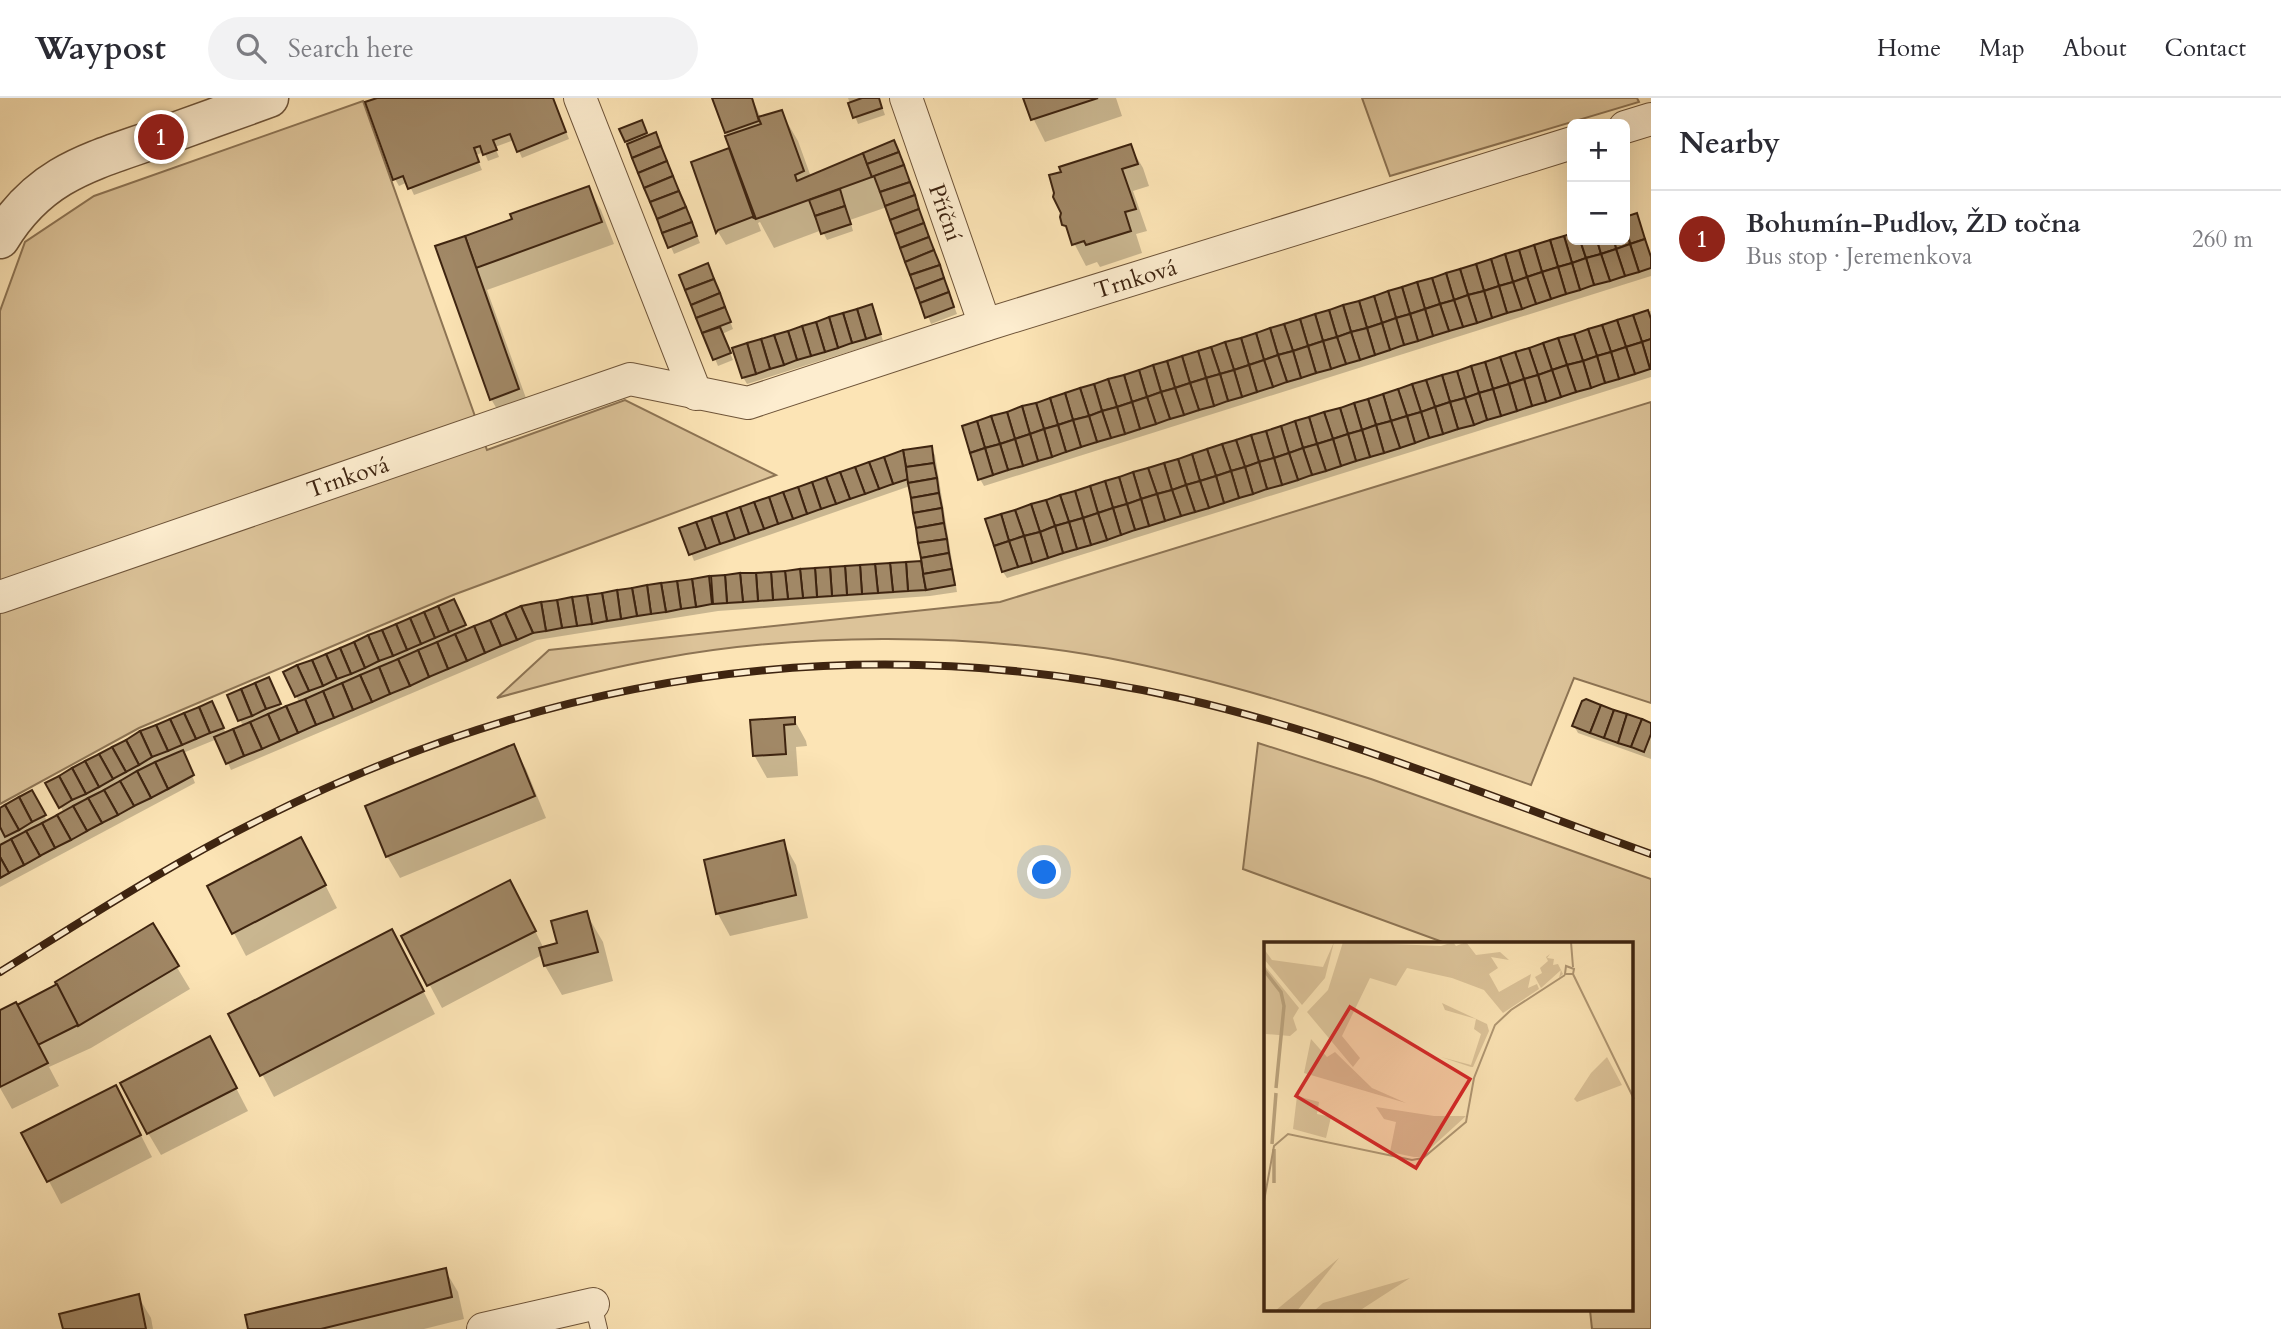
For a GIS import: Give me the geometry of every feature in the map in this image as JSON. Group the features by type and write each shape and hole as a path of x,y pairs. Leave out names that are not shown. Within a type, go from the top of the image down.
{"street":[{"path":"0,239 25,204 59,177 100,158 269,98"},
{"path":"580,98 696,394"},
{"name":"Příční","path":"906,98 985,325"},
{"path":"1630,125 1651,119"},
{"name":"Trnková","path":"0,597 629,379 748,403 985,325 1567,145"},
{"path":"483,1329 596,1317"}],"shaded area":[{"path":"1362,98 1637,98 1639,102 1582,119 1567,119 1567,123 1390,176"},
{"path":"363,101 487,450 625,400 776,475 453,595 139,728 0,804 0,311 25,242 94,196"},
{"path":"1651,402 1651,703 1574,678 1531,785 1322,714 1216,683 1108,658 999,644 883,639 766,644 637,663 497,698 549,650 1000,602"},
{"path":"1258,743 1371,779 1651,879 1651,1329 1592,1329 1590,1312 1633,1312 1633,942 1443,942 1243,869"}],"building":[{"path":"377,98 553,98 566,132 517,152 510,134 493,140 497,150 483,155 480,146 474,148 479,162 408,189 403,176 393,180 365,102"},
{"path":"712,98 752,98 759,121 725,133"},
{"path":"862,98 879,98 882,108 853,118 848,103"},
{"path":"1023,98 1098,98 1031,120"},
{"path":"782,110 804,171 795,175 797,181 863,153 872,177 756,219 725,136 761,124 758,117"},
{"path":"642,120 647,133 625,142 619,129"},
{"path":"656,132 661,146 632,158 627,144"},
{"path":"894,140 899,152 867,164 863,153"},
{"path":"1131,144 1138,164 1122,169 1136,209 1125,212 1131,231 1086,245 1084,241 1072,245 1066,226 1062,225 1049,175 1061,172 1059,167"},
{"path":"661,146 667,161 638,173 632,158"},
{"path":"729,148 754,218 716,233 691,162"},
{"path":"899,152 904,165 872,177 867,164"},
{"path":"667,161 673,176 644,188 638,173"},
{"path":"904,165 910,182 880,192 874,176"},
{"path":"673,176 679,191 650,202 644,188"},
{"path":"910,182 915,195 885,206 880,192"},
{"path":"589,186 602,222 476,268 465,236 512,219 510,214"},
{"path":"840,189 845,206 815,216 809,200"},
{"path":"679,191 686,207 657,219 650,202"},
{"path":"915,195 919,209 890,220 885,206"},
{"path":"845,206 851,224 821,234 815,216"},
{"path":"686,207 692,222 662,233 657,219"},
{"path":"919,209 924,223 895,234 890,220"},
{"path":"1637,213 1645,239 1630,244 1630,215"},
{"path":"692,222 697,236 668,248 662,233"},
{"path":"924,223 929,237 900,248 895,234"},
{"path":"1567,235 1567,245 1582,245 1586,258 1572,263 1564,236"},
{"path":"465,236 519,389 490,400 435,246"},
{"path":"1564,236 1572,263 1558,267 1550,240"},
{"path":"929,237 934,250 905,262 900,248"},
{"path":"1645,239 1651,257 1651,268 1639,272 1630,244"},
{"path":"1550,240 1558,267 1542,272 1534,245"},
{"path":"1630,244 1639,272 1625,276 1616,249"},
{"path":"1534,245 1542,272 1527,277 1519,250"},
{"path":"1582,245 1598,245 1601,254 1586,258"},
{"path":"1598,245 1615,245 1616,249 1601,254"},
{"path":"1616,249 1625,276 1610,281 1601,254"},
{"path":"934,250 940,265 910,275 905,262"},
{"path":"1519,250 1527,277 1513,282 1505,254"},
{"path":"1505,254 1513,282 1499,286 1491,259"},
{"path":"1601,254 1610,281 1594,285 1586,258"},
{"path":"1586,258 1594,285 1580,290 1572,263"},
{"path":"1491,259 1499,286 1484,291 1476,264"},
{"path":"708,263 714,279 685,290 679,275"},
{"path":"1572,263 1580,290 1566,294 1558,267"},
{"path":"1476,264 1484,291 1468,295 1460,269"},
{"path":"940,265 944,278 915,289 910,275"},
{"path":"1558,267 1566,294 1551,299 1542,272"},
{"path":"1460,269 1468,295 1454,300 1446,273"},
{"path":"1542,272 1551,299 1536,304 1527,277"},
{"path":"1446,273 1454,300 1440,304 1432,278"},
{"path":"1527,277 1536,304 1522,309 1513,282"},
{"path":"944,278 949,292 920,303 915,289"},
{"path":"1432,278 1440,304 1425,309 1417,282"},
{"path":"714,279 720,293 691,305 685,290"},
{"path":"1417,282 1425,309 1410,314 1402,287"},
{"path":"1513,282 1522,309 1507,313 1499,286"},
{"path":"1499,286 1507,313 1492,318 1484,291"},
{"path":"1402,287 1410,314 1396,318 1388,291"},
{"path":"1388,291 1396,318 1382,323 1374,296"},
{"path":"1484,291 1492,318 1477,323 1468,295"},
{"path":"949,292 954,307 925,318 920,303"},
{"path":"720,293 725,307 696,318 691,305"},
{"path":"1468,295 1477,323 1463,327 1454,300"},
{"path":"1374,296 1382,323 1367,328 1359,301"},
{"path":"1454,300 1463,327 1449,331 1440,304"},
{"path":"1359,301 1367,328 1351,332 1343,305"},
{"path":"872,304 881,334 866,339 857,309"},
{"path":"1440,304 1449,331 1433,336 1425,309"},
{"path":"1343,305 1351,332 1337,337 1329,310"},
{"path":"725,307 731,322 702,333 696,318"},
{"path":"857,309 866,339 852,343 843,313"},
{"path":"1425,309 1433,336 1418,341 1410,314"},
{"path":"1329,310 1337,337 1323,341 1315,314"},
{"path":"1648,310 1651,339 1642,342 1633,315"},
{"path":"843,313 852,343 838,348 829,317"},
{"path":"1315,314 1323,341 1308,346 1300,319"},
{"path":"1410,314 1418,341 1404,345 1396,318"},
{"path":"1633,315 1642,342 1626,347 1617,320"},
{"path":"829,317 838,348 825,352 816,322"},
{"path":"1396,318 1404,345 1390,350 1382,323"},
{"path":"1300,319 1308,346 1293,351 1284,324"},
{"path":"1617,320 1626,347 1611,352 1602,325"},
{"path":"816,322 825,352 811,356 802,326"},
{"path":"1382,323 1390,350 1375,355 1367,328"},
{"path":"1284,324 1293,351 1278,355 1270,328"},
{"path":"1602,325 1611,352 1597,356 1588,329"},
{"path":"802,326 811,356 797,360 788,331"},
{"path":"720,327 731,353 713,360 702,333"},
{"path":"1270,328 1278,355 1264,360 1256,333"},
{"path":"1367,328 1375,355 1360,360 1351,332"},
{"path":"1588,329 1597,356 1583,361 1574,334"},
{"path":"788,331 797,360 784,365 774,335"},
{"path":"1351,332 1360,360 1346,364 1337,337"},
{"path":"1256,333 1264,360 1249,365 1241,338"},
{"path":"1574,334 1583,361 1567,365 1558,338"},
{"path":"774,335 784,365 770,369 761,339"},
{"path":"1337,337 1346,364 1331,369 1323,341"},
{"path":"1241,338 1249,365 1234,370 1225,342"},
{"path":"1558,338 1567,365 1552,370 1543,343"},
{"path":"761,339 770,369 756,374 747,343"},
{"path":"1651,339 1651,369 1650,369 1642,342"},
{"path":"1323,341 1331,369 1316,373 1308,346"},
{"path":"1225,342 1234,370 1220,374 1211,347"},
{"path":"1642,342 1650,369 1635,374 1626,347"},
{"path":"747,343 756,374 742,378 732,348"},
{"path":"1543,343 1552,370 1538,375 1529,348"},
{"path":"1308,346 1316,373 1301,378 1293,351"},
{"path":"1211,347 1220,374 1206,378 1198,351"},
{"path":"1626,347 1635,374 1619,379 1611,352"},
{"path":"1529,348 1538,375 1524,379 1515,352"},
{"path":"1198,351 1206,378 1190,383 1182,356"},
{"path":"1293,351 1301,378 1287,382 1278,355"},
{"path":"1515,352 1524,379 1509,384 1500,357"},
{"path":"1611,352 1619,379 1605,383 1597,356"},
{"path":"1278,355 1287,382 1273,387 1264,360"},
{"path":"1182,356 1190,383 1175,388 1167,361"},
{"path":"1597,356 1605,383 1591,388 1583,361"},
{"path":"1500,357 1509,384 1493,389 1485,362"},
{"path":"1264,360 1273,387 1257,392 1249,365"},
{"path":"1167,361 1175,388 1161,392 1153,365"},
{"path":"1583,361 1591,388 1576,392 1567,365"},
{"path":"1485,362 1493,389 1479,393 1471,366"},
{"path":"1153,365 1161,392 1147,397 1139,370"},
{"path":"1249,365 1257,392 1242,397 1234,370"},
{"path":"1567,365 1576,392 1561,397 1552,370"},
{"path":"1471,366 1479,393 1465,398 1457,371"},
{"path":"1139,370 1147,397 1132,402 1124,375"},
{"path":"1234,370 1242,397 1228,401 1220,374"},
{"path":"1552,370 1561,397 1546,402 1538,375"},
{"path":"1457,371 1465,398 1450,402 1442,375"},
{"path":"1220,374 1228,401 1214,406 1206,378"},
{"path":"1124,375 1132,402 1117,407 1108,379"},
{"path":"1442,375 1450,402 1435,407 1426,380"},
{"path":"1538,375 1546,402 1532,406 1524,379"},
{"path":"1206,378 1214,406 1199,410 1190,383"},
{"path":"1108,379 1117,407 1102,411 1094,384"},
{"path":"1524,379 1532,406 1517,411 1509,384"},
{"path":"1426,380 1435,407 1421,412 1412,384"},
{"path":"1190,383 1199,410 1184,415 1175,388"},
{"path":"1094,384 1102,411 1089,416 1080,388"},
{"path":"1412,384 1421,412 1407,416 1398,389"},
{"path":"1509,384 1517,411 1501,416 1493,389"},
{"path":"1080,388 1089,416 1073,420 1065,393"},
{"path":"1175,388 1184,415 1170,419 1161,392"},
{"path":"1398,389 1407,416 1391,421 1383,394"},
{"path":"1493,389 1501,416 1487,420 1479,393"},
{"path":"1161,392 1170,419 1156,424 1147,397"},
{"path":"1065,393 1073,420 1058,425 1050,398"},
{"path":"1479,393 1487,420 1474,425 1465,398"},
{"path":"1383,394 1391,421 1376,425 1368,399"},
{"path":"1147,397 1156,424 1140,429 1132,402"},
{"path":"1050,398 1058,425 1044,429 1036,403"},
{"path":"1465,398 1474,425 1458,429 1450,402"},
{"path":"1368,399 1376,425 1362,430 1354,403"},
{"path":"1132,402 1140,429 1125,434 1117,407"},
{"path":"1450,402 1458,429 1443,434 1435,407"},
{"path":"1036,403 1044,429 1030,434 1022,406"},
{"path":"1354,403 1362,430 1348,434 1340,408"},
{"path":"1022,406 1030,434 1015,439 1007,412"},
{"path":"1117,407 1125,434 1111,438 1102,411"},
{"path":"1435,407 1443,434 1429,438 1421,412"},
{"path":"1340,408 1348,434 1333,439 1324,412"},
{"path":"1102,411 1111,438 1097,442 1089,416"},
{"path":"1007,412 1015,439 1000,444 991,416"},
{"path":"1324,412 1333,439 1317,444 1309,417"},
{"path":"1421,412 1429,438 1415,443 1407,416"},
{"path":"991,416 1000,444 985,448 977,421"},
{"path":"1089,416 1097,442 1081,447 1073,420"},
{"path":"1407,416 1415,443 1400,448 1391,421"},
{"path":"1309,417 1317,444 1303,448 1295,421"},
{"path":"1073,420 1081,447 1066,452 1058,425"},
{"path":"977,421 985,448 970,453 962,426"},
{"path":"1295,421 1303,448 1289,453 1281,426"},
{"path":"1391,421 1400,448 1384,453 1376,425"},
{"path":"1058,425 1066,452 1052,457 1044,429"},
{"path":"1376,425 1384,453 1370,457 1362,430"},
{"path":"1281,426 1289,453 1274,458 1266,431"},
{"path":"1044,429 1052,457 1038,461 1030,434"},
{"path":"1362,430 1370,457 1356,461 1348,434"},
{"path":"1266,431 1274,458 1259,462 1251,435"},
{"path":"1030,434 1038,461 1023,466 1015,439"},
{"path":"1348,434 1356,461 1341,466 1333,439"},
{"path":"1251,435 1259,462 1245,467 1236,440"},
{"path":"1015,439 1023,466 1008,470 1000,444"},
{"path":"1333,439 1341,466 1326,471 1317,444"},
{"path":"1236,440 1245,467 1231,471 1222,444"},
{"path":"1000,444 1008,470 993,475 985,448"},
{"path":"1222,444 1231,471 1216,476 1207,449"},
{"path":"1317,444 1326,471 1312,475 1303,448"},
{"path":"932,446 934,463 906,467 903,450"},
{"path":"985,448 993,475 978,480 970,453"},
{"path":"1303,448 1312,475 1298,480 1289,453"},
{"path":"1207,449 1216,476 1200,481 1192,454"},
{"path":"903,450 908,479 893,484 884,457"},
{"path":"1289,453 1298,480 1282,485 1274,458"},
{"path":"1192,454 1200,481 1186,485 1178,459"},
{"path":"884,457 893,484 879,489 869,462"},
{"path":"1274,458 1282,485 1267,489 1259,462"},
{"path":"1178,459 1186,485 1172,490 1164,463"},
{"path":"869,462 879,489 865,494 855,467"},
{"path":"1259,462 1267,489 1253,494 1245,467"},
{"path":"934,463 937,478 908,483 906,467"},
{"path":"1164,463 1172,490 1157,494 1148,468"},
{"path":"855,467 865,494 850,499 840,472"},
{"path":"1245,467 1253,494 1239,498 1231,471"},
{"path":"1148,468 1157,494 1141,499 1133,472"},
{"path":"1231,471 1239,498 1224,503 1216,476"},
{"path":"840,472 850,499 836,504 826,477"},
{"path":"1133,472 1141,499 1127,504 1119,477"},
{"path":"1216,476 1224,503 1209,508 1200,481"},
{"path":"826,477 836,504 821,509 812,482"},
{"path":"1119,477 1127,504 1113,508 1105,481"},
{"path":"937,478 939,493 911,498 908,483"},
{"path":"1105,481 1113,508 1098,513 1090,486"},
{"path":"1200,481 1209,508 1195,512 1186,485"},
{"path":"812,482 821,509 807,514 798,487"},
{"path":"1186,485 1195,512 1181,516 1172,490"},
{"path":"1090,486 1098,513 1083,518 1075,491"},
{"path":"798,487 807,514 793,519 783,492"},
{"path":"1172,490 1181,516 1165,521 1157,494"},
{"path":"1075,491 1083,518 1069,522 1060,495"},
{"path":"783,492 793,519 778,524 769,497"},
{"path":"939,493 942,508 913,513 911,498"},
{"path":"1157,494 1165,521 1149,526 1141,499"},
{"path":"1060,495 1069,522 1055,526 1046,500"},
{"path":"769,497 778,524 764,529 754,502"},
{"path":"1141,499 1149,526 1135,530 1127,504"},
{"path":"1046,500 1055,526 1040,532 1031,504"},
{"path":"754,502 764,529 749,534 740,507"},
{"path":"1031,504 1040,532 1024,536 1015,510"},
{"path":"1127,504 1135,530 1121,535 1113,508"},
{"path":"740,507 749,534 735,539 726,512"},
{"path":"942,508 944,523 916,528 913,513"},
{"path":"1113,508 1121,535 1107,540 1098,513"},
{"path":"1015,510 1024,536 1009,541 1001,514"},
{"path":"726,512 735,539 720,544 711,517"},
{"path":"1098,513 1107,540 1091,545 1083,518"},
{"path":"1001,514 1009,541 994,546 985,519"},
{"path":"711,517 720,544 706,549 696,522"},
{"path":"1083,518 1091,545 1077,549 1069,522"},
{"path":"696,522 706,549 689,555 679,528"},
{"path":"1069,522 1077,549 1063,553 1055,526"},
{"path":"944,523 947,539 918,543 916,528"},
{"path":"1055,526 1063,553 1048,558 1040,532"},
{"path":"1040,532 1048,558 1032,563 1024,536"},
{"path":"1024,536 1032,563 1018,567 1009,541"},
{"path":"947,539 949,553 921,558 918,543"},
{"path":"1009,541 1018,567 1002,572 994,546"},
{"path":"949,553 952,569 923,574 921,558"},
{"path":"921,561 926,590 908,591 906,562"},
{"path":"906,562 908,591 893,592 890,563"},
{"path":"890,563 893,592 878,593 875,564"},
{"path":"875,564 878,593 862,594 860,565"},
{"path":"860,565 862,594 847,595 845,566"},
{"path":"845,566 847,595 832,596 830,567"},
{"path":"830,567 832,596 817,597 815,568"},
{"path":"815,568 817,597 803,598 800,569"},
{"path":"800,569 803,598 788,599 785,571"},
{"path":"952,569 955,585 926,590 923,574"},
{"path":"785,571 788,599 773,600 771,572"},
{"path":"771,572 773,600 758,601 756,573"},
{"path":"740,573 756,573 758,601 743,602"},
{"path":"740,573 743,602 727,603 725,575"},
{"path":"725,575 727,603 713,604 711,576"},
{"path":"709,576 712,604 696,607 692,579"},
{"path":"692,579 696,607 681,609 677,581"},
{"path":"677,581 681,609 666,612 661,583"},
{"path":"661,583 666,612 651,614 647,585"},
{"path":"647,585 651,614 637,616 632,588"},
{"path":"632,588 637,616 621,619 617,590"},
{"path":"617,590 621,619 607,621 602,593"},
{"path":"602,593 607,621 592,624 587,595"},
{"path":"587,595 592,624 577,626 572,597"},
{"path":"572,597 577,626 562,628 557,600"},
{"path":"454,599 466,625 449,632 438,606"},
{"path":"557,600 562,628 546,631 541,602"},
{"path":"541,602 546,631 533,633 521,606"},
{"path":"438,606 449,632 435,638 424,612"},
{"path":"521,606 533,633 517,640 505,613"},
{"path":"424,612 435,638 421,644 410,618"},
{"path":"505,613 517,640 501,646 490,620"},
{"path":"410,618 421,644 407,650 396,624"},
{"path":"490,620 501,646 485,653 474,626"},
{"path":"396,624 407,650 393,656 382,630"},
{"path":"474,626 485,653 467,661 455,634"},
{"path":"382,630 393,656 379,661 368,635"},
{"path":"455,634 467,661 448,669 437,642"},
{"path":"368,635 379,661 365,668 354,642"},
{"path":"354,642 365,668 351,674 340,648"},
{"path":"437,642 448,669 429,677 418,650"},
{"path":"340,648 351,674 337,679 326,654"},
{"path":"418,650 429,677 410,686 398,659"},
{"path":"326,654 337,679 323,686 312,660"},
{"path":"398,659 410,686 390,694 379,667"},
{"path":"312,660 323,686 309,691 297,665"},
{"path":"297,665 309,691 295,697 283,672"},
{"path":"379,667 390,694 372,702 360,675"},
{"path":"360,675 372,702 353,710 342,683"},
{"path":"269,677 281,704 266,709 255,683"},
{"path":"255,683 266,709 252,716 241,689"},
{"path":"342,683 353,710 334,718 323,691"},
{"path":"241,689 252,716 238,721 227,695"},
{"path":"323,691 334,718 316,725 305,699"},
{"path":"305,699 316,725 298,733 286,706"},
{"path":"1586,699 1601,705 1590,733 1572,726 1582,701"},
{"path":"212,701 224,728 210,733 199,707"},
{"path":"1601,705 1614,710 1604,738 1590,733"},
{"path":"286,706 298,733 280,741 268,714"},
{"path":"199,707 210,733 196,739 184,713"},
{"path":"1614,710 1627,714 1618,743 1604,738"},
{"path":"184,713 196,739 182,745 170,719"},
{"path":"268,714 280,741 262,749 250,722"},
{"path":"1627,714 1642,719 1631,747 1618,743"},
{"path":"795,717 795,724 784,725 786,754 753,756 750,720"},
{"path":"170,719 182,745 168,751 156,725"},
{"path":"1642,719 1651,723 1651,734 1644,752 1631,747"},
{"path":"250,722 262,749 244,756 233,729"},
{"path":"156,725 168,751 152,757 140,731"},
{"path":"233,729 244,756 226,764 214,737"},
{"path":"140,731 152,757 139,765 126,740"},
{"path":"126,740 139,765 126,772 112,747"},
{"path":"514,744 535,796 386,857 365,806"},
{"path":"112,747 126,772 113,779 99,754"},
{"path":"183,750 194,775 168,789 155,762"},
{"path":"99,754 113,779 99,787 85,761"},
{"path":"85,761 99,787 86,794 72,768"},
{"path":"155,762 168,789 151,798 137,771"},
{"path":"72,768 86,794 72,800 59,776"},
{"path":"137,771 151,798 134,806 120,781"},
{"path":"59,776 72,800 59,808 45,783"},
{"path":"120,781 134,806 118,815 104,790"},
{"path":"32,790 46,815 32,822 19,797"},
{"path":"104,790 118,815 102,823 88,798"},
{"path":"19,797 32,822 19,830 5,805"},
{"path":"88,798 102,823 87,831 73,806"},
{"path":"5,805 19,830 5,837 0,827 0,808"},
{"path":"73,806 87,831 71,840 57,815"},
{"path":"57,815 71,840 55,848 42,823"},
{"path":"42,823 55,848 40,856 26,831"},
{"path":"26,831 40,856 24,865 11,839"},
{"path":"301,837 326,885 232,934 207,886"},
{"path":"11,839 24,865 9,873 0,857 0,845"},
{"path":"784,840 796,895 716,914 704,860"},
{"path":"0,857 9,873 0,878"},
{"path":"510,880 536,931 427,986 401,936"},
{"path":"587,911 598,952 544,966 539,948 557,943 551,921"},
{"path":"153,923 179,966 78,1026 55,982"},
{"path":"392,929 424,991 260,1076 228,1014"},
{"path":"57,984 78,1025 38,1045 17,1005"},
{"path":"16,1002 48,1063 0,1087 0,1010"},
{"path":"210,1036 237,1088 147,1134 120,1083"},
{"path":"116,1085 141,1135 47,1182 21,1133"},
{"path":"446,1268 452,1297 321,1329 248,1329 245,1315"},
{"path":"139,1294 146,1329 63,1329 59,1314"}],"railway":[{"path":"0,972 197,853 265,817 376,767 487,727 600,696 715,676 831,666 947,666 1066,677 1185,699 1303,731 1361,750 1651,854"}],"place":[{"name":"Bohumín-Pudlov, ŽD točna","path":"161,137"}]}
